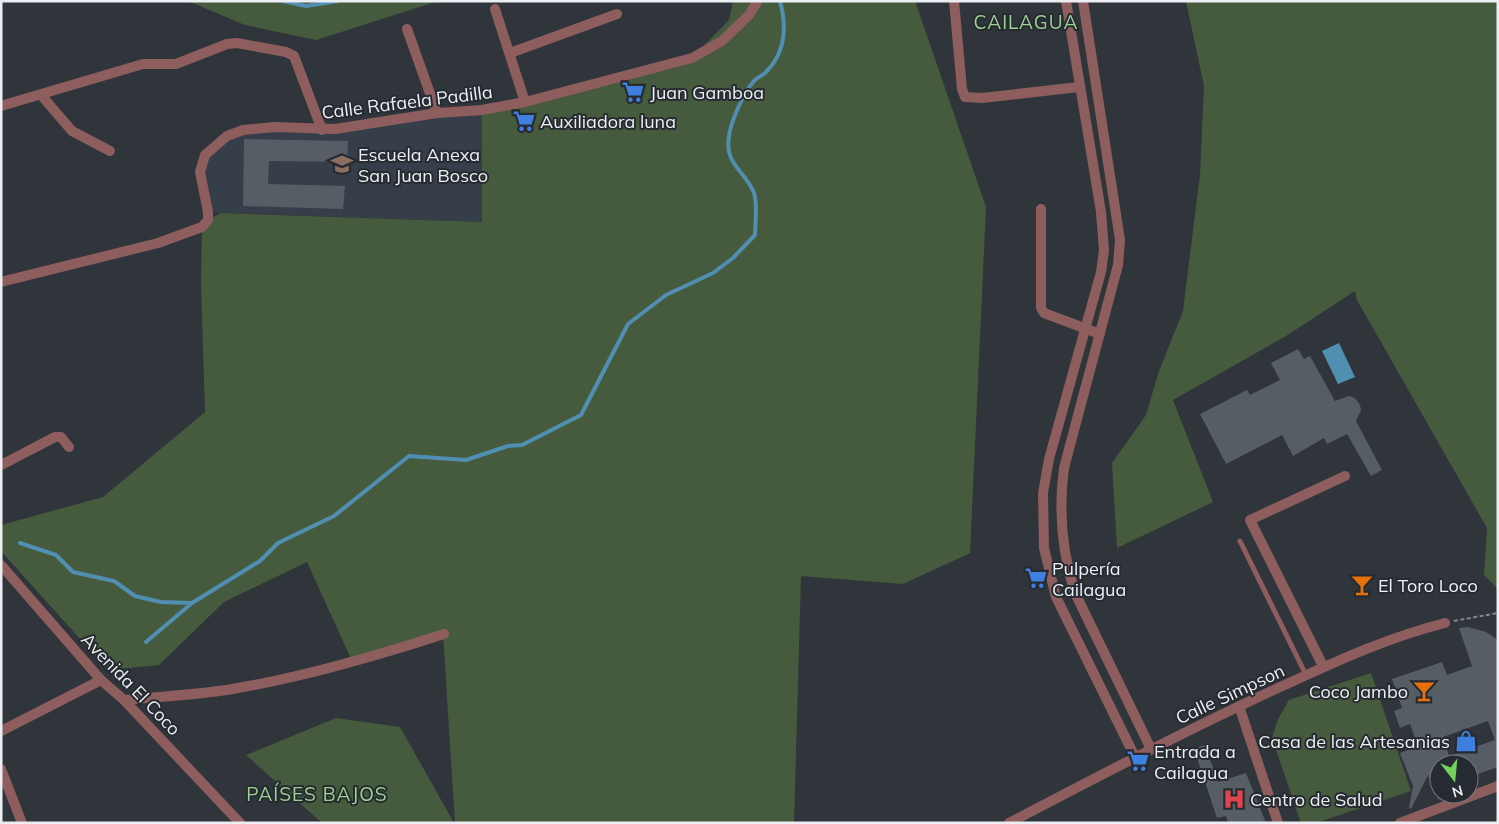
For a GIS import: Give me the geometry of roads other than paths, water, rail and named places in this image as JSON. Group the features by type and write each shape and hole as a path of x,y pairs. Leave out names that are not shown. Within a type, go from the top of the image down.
{"street":[{"path":"954,1 962,89 965,96 982,98 1079,87"},
{"path":"1066,1 1101,212 1104,250 1101,272 1049,460 1042,514 1044,548 1056,597 1135,757"},
{"path":"1083,1 1090,58 1120,240 1118,265 1069,446 1060,494 1062,527 1067,567 1075,593 1151,749"},
{"name":"Calle Rafaela Padilla","path":"1,282 192,232 202,227 208,220 200,172 204,155 227,136 257,127 322,130 437,113 482,110 525,102 692,58 722,41 749,16 757,2"},
{"path":"495,9 525,102"},
{"path":"510,54 617,14"},
{"path":"407,29 437,113"},
{"path":"1,106 143,64 176,64 227,44 237,43 294,56 322,130"},
{"path":"1076,61 1090,58"},
{"path":"41,95 72,131 110,151"},
{"path":"1041,209 1041,308 1044,313 1085,330 1100,334"},
{"path":"1,465 56,437 61,436 66,440 69,447"},
{"path":"1324,666 1250,520 1345,476"},
{"name":"Avenida El Coco","path":"1,565 100,680 124,700 240,823"},
{"name":"Calle Simpson","path":"1009,823 1151,749 1324,666 1388,639 1444,623"},
{"path":"1078,642 1095,633"},
{"path":"124,700 236,689 294,677 444,634"},
{"path":"1,731 100,680"},
{"path":"1239,706 1278,823"},
{"path":"1,769 22,823"},
{"path":"1400,823 1498,786"}],"lane":[{"path":"1240,541 1306,675"}],"water":[{"path":"1339,343 1355,377 1338,384 1322,351"}],"waterway":[{"path":"283,1 306,6 338,1"},
{"path":"146,642 192,603 260,561 278,543 334,516 409,456 466,460 508,446 522,445 581,415 628,324 666,295 713,273 733,258 755,235 756,208 754,193 746,178 732,161 728,146 729,136 735,115 746,92 755,80 765,73 778,56 784,30 780,1"},
{"path":"20,543 56,555 73,572 114,581 135,596 161,602 192,603"}],"place":[{"name":"Juan Gamboa","path":"633,92"},
{"name":"Auxiliadora luna","path":"524,121"},
{"name":"Escuela Anexa San Juan Bosco","path":"342,164"},
{"name":"Pulpería Cailagua","path":"1036,578"},
{"name":"El Toro Loco","path":"1362,585"},
{"name":"Coco Jambo","path":"1424,691"},
{"name":"Casa de las Artesanias","path":"1466,741"},
{"name":"Entrada a Cailagua","path":"1138,761"},
{"name":"Centro de Salud","path":"1234,799"}],"district":[{"name":"CAILAGUA","path":"1026,22"},
{"name":"PAÍSES BAJOS","path":"317,794"}]}
